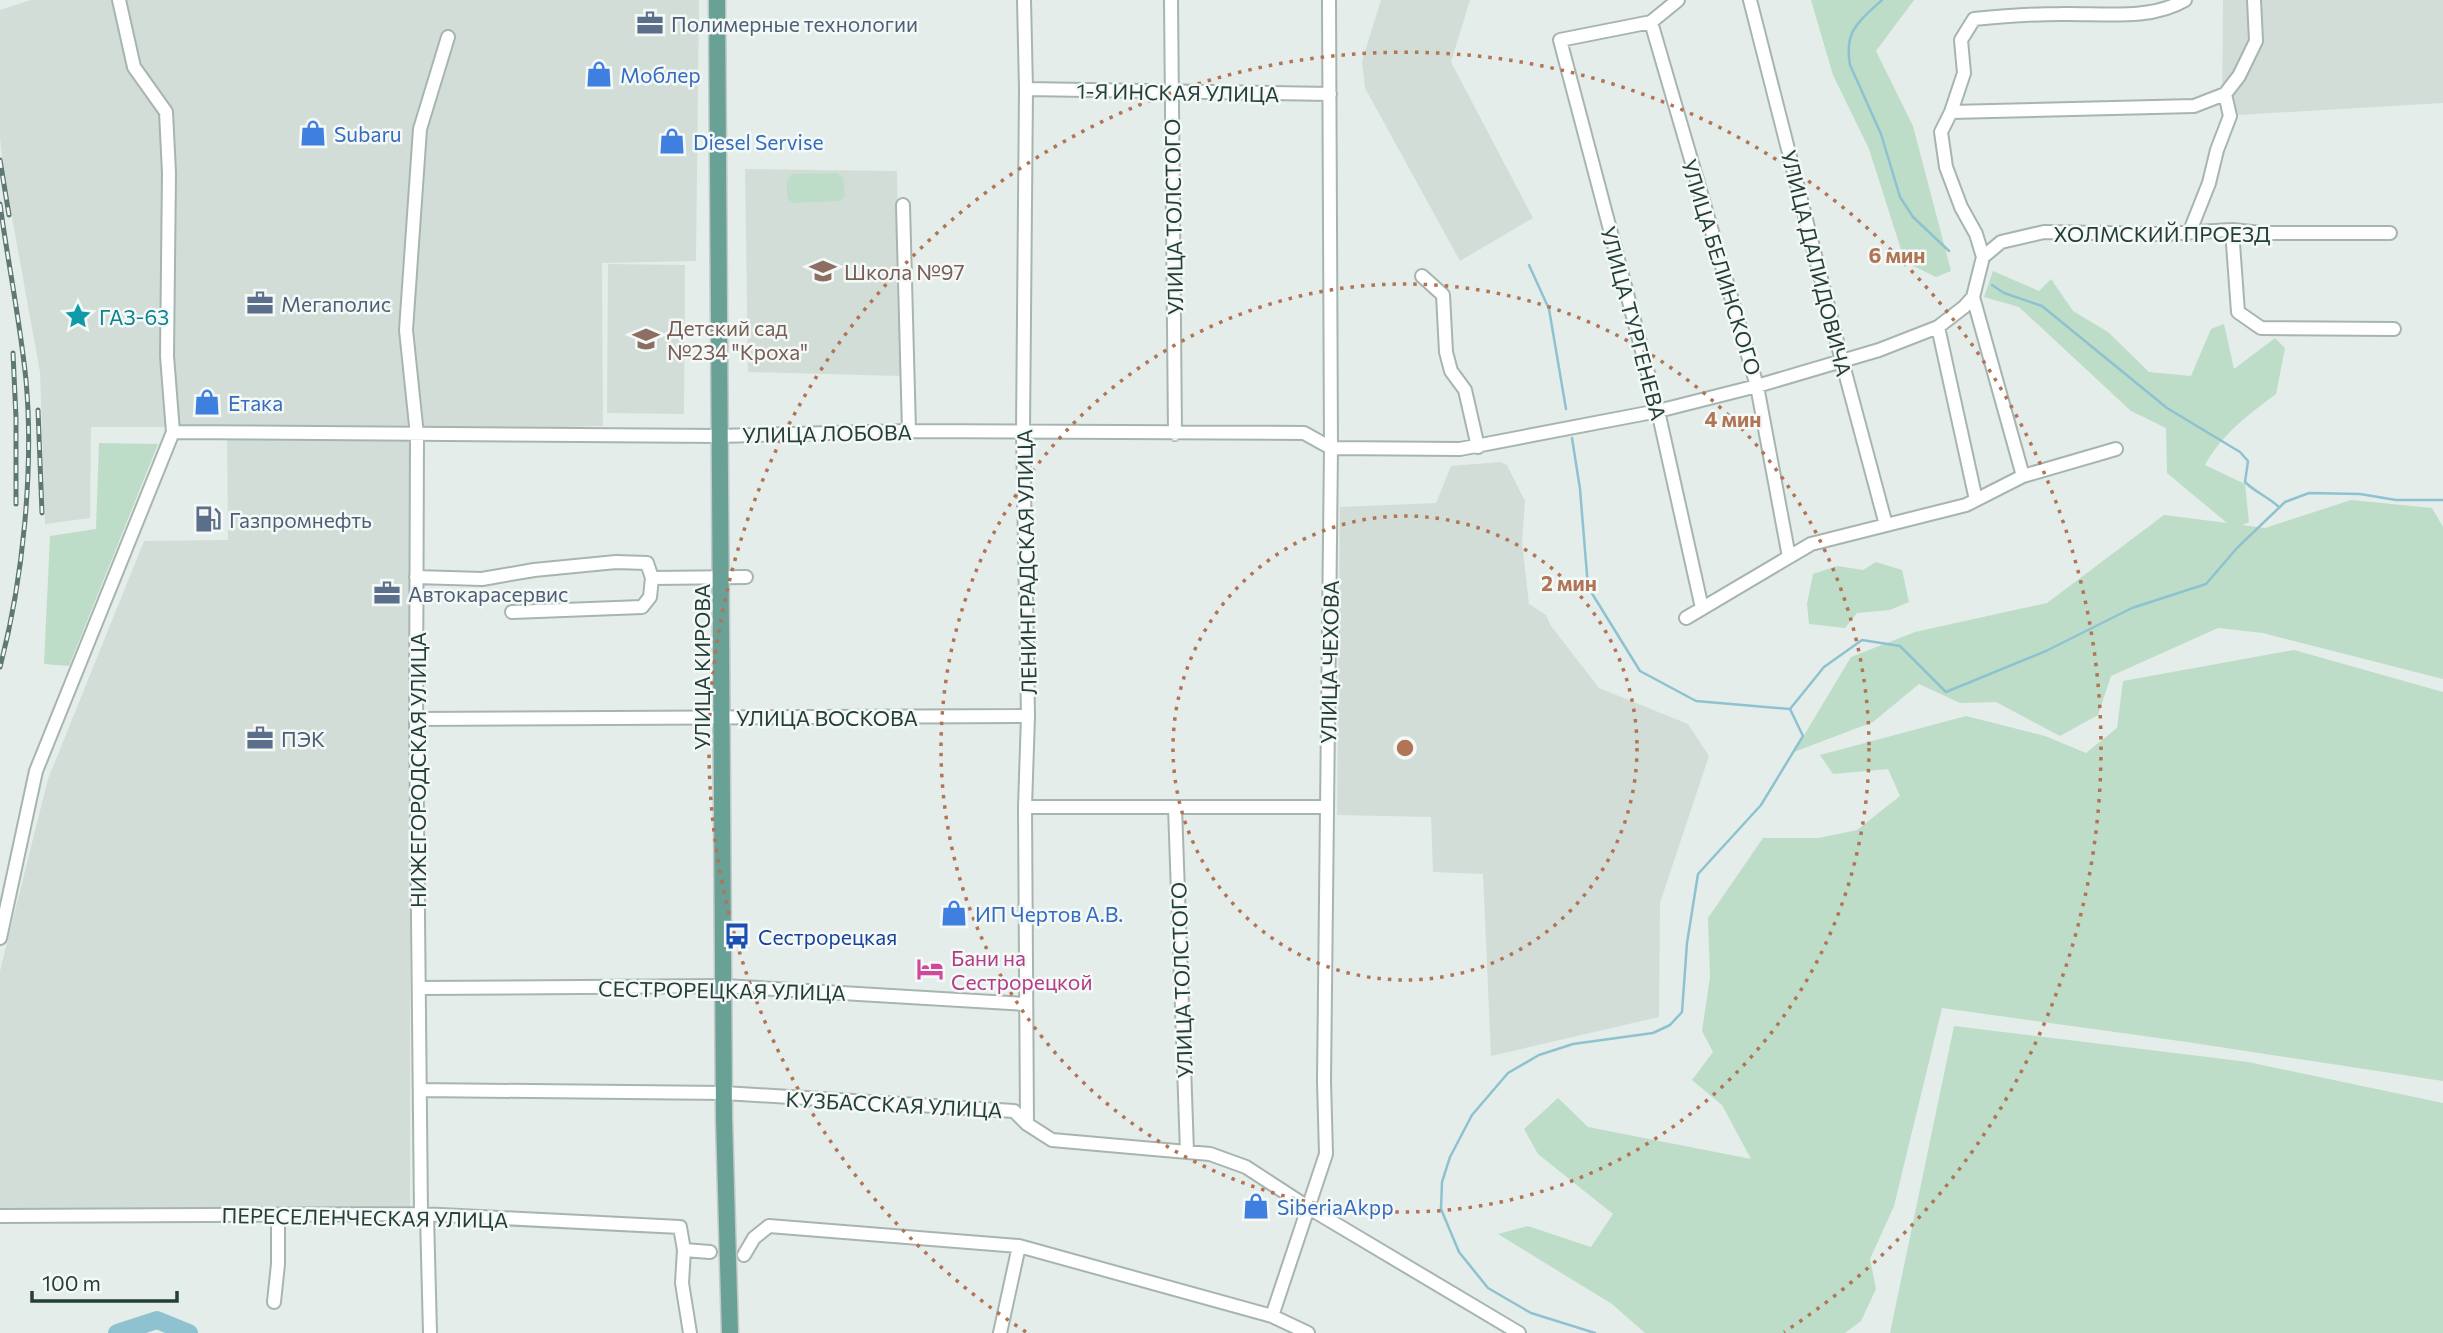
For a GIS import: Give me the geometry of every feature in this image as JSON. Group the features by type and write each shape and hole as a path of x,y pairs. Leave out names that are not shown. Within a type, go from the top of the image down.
{"main road":[{"name":"УЛИЦА КИРОВА","path":"717,0 724,1093 730,1333"}],"street":[{"path":"0,938 36,771 173,432 167,356 169,173 166,112 134,67 119,0"},
{"name":"ЛЕНИНГРАДСКАЯ УЛИЦА","path":"1024,0 1027,1124"},
{"name":"УЛИЦА ТОЛСТОГО","path":"1171,0 1175,434"},
{"name":"УЛИЦА ЧЕХОВА","path":"1272,1316 1326,1154 1324,1081 1331,448 1329,0"},
{"path":"1651,22 1678,0"},
{"name":"УЛИЦА ДАЛИДОВИЧА","path":"1749,0 1886,525"},
{"path":"2057,0 2057,14"},
{"path":"2023,476 1973,297 1983,257 1976,234 1961,207 1946,167 1941,132 1951,113 1964,73 1961,40 1974,19 2057,14 2150,13 2171,8 2185,0"},
{"path":"1951,113 2194,106 2225,93 2239,76 2256,41 2254,0"},
{"name":"УЛИЦА ТУРГЕНЕВА","path":"1651,22 1560,40 1658,411 1702,608"},
{"name":"УЛИЦА БЕЛИНСКОГО","path":"1651,22 1757,386 1789,556"},
{"name":"НИЖЕГОРОДСКАЯ УЛИЦА","path":"430,1333 420,1090 416,719 417,435 405,330 421,129 448,37"},
{"name":"1-Я ИНСКАЯ УЛИЦА","path":"1026,89 1329,94"},
{"path":"2190,231 2210,183 2217,150 2230,116 2225,93"},
{"path":"903,205 909,431"},
{"path":"2232,230 2238,312 2260,328 2394,329"},
{"name":"ХОЛМСКИЙ ПРОЕЗД","path":"1983,257 2001,242 2045,232 2163,234 2232,230 2262,233 2390,233"},
{"path":"1422,276 1443,295 1446,352 1451,372 1465,390 1478,447"},
{"name":"УЛИЦА ЛОБОВА","path":"173,432 719,436 909,431 1304,433 1331,448 1460,449 1658,411 1842,361 1938,327 1973,297"},
{"path":"1938,327 1976,500"},
{"path":"1686,618 1811,544 1966,505 2023,476 2116,449"},
{"path":"416,577 482,579 534,570 616,562 646,563 652,578 650,597 642,607 512,612"},
{"path":"652,578 746,577"},
{"name":"УЛИЦА ВОСКОВА","path":"416,719 1028,716"},
{"path":"1025,807 1327,807"},
{"name":"УЛИЦА ТОЛСТОГО","path":"1175,807 1187,1152"},
{"name":"СЕСТРОРЕЦКАЯ УЛИЦА","path":"419,988 724,986 1026,1004"},
{"name":"КУЗБАССКАЯ УЛИЦА","path":"420,1090 724,1093 1014,1111 1027,1124 1052,1140 1210,1154 1246,1167 1309,1208 1519,1333"},
{"path":"274,1302 278,1264 278,1214"},
{"name":"ПЕРЕСЕЛЕНЧЕСКАЯ УЛИЦА","path":"0,1216 424,1215 680,1227 684,1250"},
{"path":"744,1255 754,1238 769,1226 1019,1246 1272,1316 1308,1333"},
{"path":"1000,1333 1019,1246"},
{"path":"690,1333 682,1283 684,1250 710,1252"}],"shaded area":[{"path":"31,0 699,0 696,261 602,263 603,426 410,431 410,1206 0,1211 0,971 48,779 144,541 228,540 227,427 91,427 90,518 45,524 40,372 0,138 0,10"},
{"path":"1381,0 1470,0 1451,62 1533,218 1460,261 1365,88 1362,61"},
{"path":"2223,0 2443,0 2443,103 2222,116"},
{"name":"Школа №97","path":"745,169 897,171 900,376 748,372"},
{"name":"Детский сад №234 \"Кроха\"","path":"608,264 685,265 684,414 607,413"},
{"path":"1500,462 1507,465 1525,501 1522,543 1529,604 1546,615 1551,626 1599,688 1688,724 1709,756 1660,903 1659,1017 1491,1056 1483,874 1433,872 1431,817 1337,815 1340,507 1436,503 1451,466"}],"green space":[{"path":"1811,0 1914,0 1876,51 1913,126 1951,271 1936,277 1905,262 1869,149 1833,75"},
{"path":"837,173 843,178 845,196 840,201 793,203 787,198 787,181 792,174"},
{"path":"1993,271 2039,291 2051,279 2073,311 2108,332 2149,372 2191,376 2211,329 2224,324 2234,369 2275,338 2285,348 2276,394 2227,435 2205,465 2245,484 2249,522 2242,525 2265,528 2351,500 2432,508 2443,527 2443,679 2263,633 2218,628 2111,676 2098,715 2060,736 1996,702 1960,703 1919,684 1873,722 1794,752 1851,657 1915,632 2047,603 2164,515 2227,523 2167,473 2166,428 2131,411 2019,307 1984,297"},
{"path":"99,443 158,444 69,666 44,664 50,536 96,529"},
{"path":"1876,562 1902,570 1909,602 1890,610 1857,613 1845,628 1809,624 1807,604 1813,574 1837,566 1863,570"},
{"path":"2294,650 2443,692 2443,1081 1942,1008 1894,1206 1870,1259 1876,1289 1861,1321 1845,1333 1645,1333 1612,1304 1498,1234 1528,1226 1591,1247 1613,1214 1538,1154 1524,1129 1558,1098 1588,1127 1751,1159 1722,1105 1692,1080 1713,1052 1702,1031 1710,977 1708,918 1763,838 1819,838 1857,830 1900,796 1888,769 1833,774 1820,755 1966,716 2045,736 2086,753 2117,728 2123,681"},
{"path":"1954,1026 2248,1062 2443,1103 2443,1333 1890,1333"}],"waterway":[{"path":"1882,0 1860,21 1851,35 1850,65 1881,134 1900,197 1913,217 1949,251"},
{"path":"1529,265 1549,309 1566,409"},
{"path":"1992,285 2004,293 2042,306 2167,408 2240,452 2248,461 2245,482 2279,507"},
{"path":"1572,438 1580,489 1588,587 1640,671 1696,701 1790,709"},
{"path":"1595,1333 1531,1313 1488,1288 1459,1252 1441,1209 1442,1182 1450,1157 1472,1115 1508,1073 1539,1055 1573,1044 1653,1033 1670,1025 1682,1012 1687,943 1698,874 1761,805 1803,736 1790,709 1824,667 1862,640 1900,646 1946,692 2046,651 2132,608 2206,584 2237,548 2285,502 2309,493 2360,494 2396,500 2443,500"},
{"path":"117,1333 157,1320 189,1333"}],"railway":[{"path":"0,160 9,215"},
{"path":"0,204 26,380 29,450 25,524 15,598 0,667"},
{"path":"13,353 16,504"},
{"path":"38,410 42,513"}],"place":[{"name":"Полимерные технологии","path":"650,23"},
{"name":"Моблер","path":"599,74"},
{"name":"Subaru","path":"313,133"},
{"name":"Diesel Servise","path":"672,141"},
{"name":"Школа №97","path":"823,271"},
{"name":"Мегаполис","path":"260,303"},
{"name":"ГАЗ-63","path":"78,316"},
{"name":"Детский сад №234 \"Кроха\"","path":"646,339"},
{"name":"Етака","path":"207,402"},
{"name":"Газпромнефть","path":"208,519"},
{"name":"Автокарасервис","path":"387,593"},
{"name":"ПЭК","path":"260,738"},
{"name":"ИП Чертов А.В.","path":"954,913"},
{"name":"Сестрорецкая","path":"737,936"},
{"name":"Бани на Сестрорецкой","path":"930,969"},
{"name":"SiberiaAkpp","path":"1256,1206"}]}
